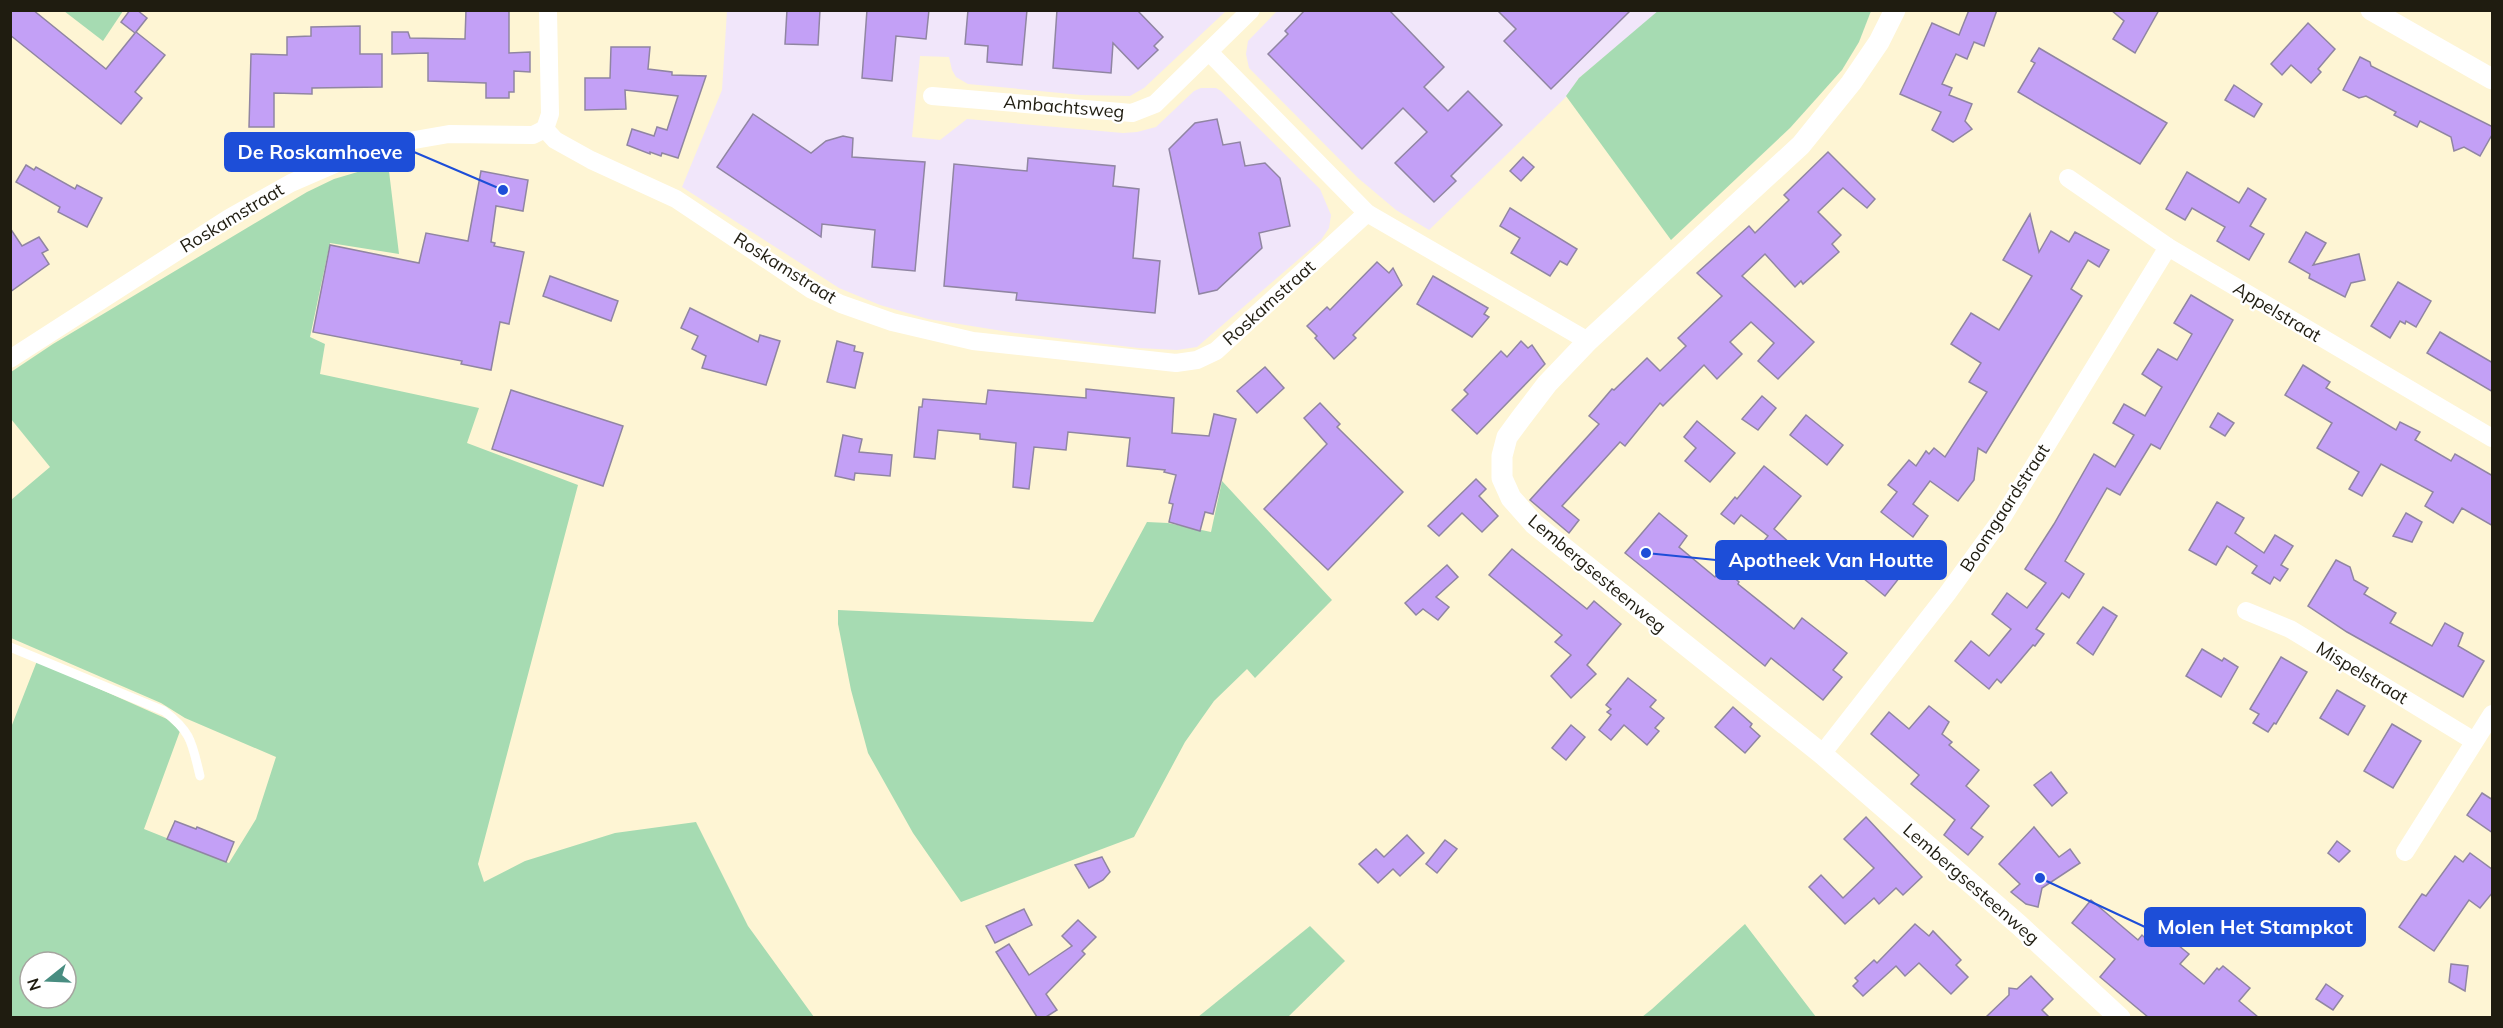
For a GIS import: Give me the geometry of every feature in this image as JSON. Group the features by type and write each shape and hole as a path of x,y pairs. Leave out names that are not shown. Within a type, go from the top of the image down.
{"street":[{"path":"545,129 550,114 548,10"},
{"name":"Ambachtsweg","path":"932,96 1132,113 1155,104 1251,10"},
{"name":"Lembergsesteenweg","path":"1895,10 1879,42 1851,83 1801,145 1588,341 1547,384 1507,437 1502,456 1502,478 1511,498 1534,524 1822,754 2019,925 2120,1017"},
{"path":"2372,10 2493,79"},
{"path":"1209,52 1367,213 1588,341"},
{"name":"Roskamstraat","path":"10,359 229,218 291,183 358,154 403,142 449,134 533,135 545,129 555,140 591,160 676,199 812,290 842,304 892,322 930,333 973,341 1176,363 1197,360 1216,351 1367,213"},
{"name":"Appelstraat","path":"2068,178 2168,247 2493,438"},
{"name":"Boomgaardstraat","path":"1822,754 1947,594 2002,518 2168,247"},
{"name":"Mispelstraat","path":"2246,611 2290,629 2475,741"},
{"path":"2405,852 2493,714"}],"lane":[{"path":"10,647 164,711 179,722 189,735 200,776"}],"shaded area":[{"path":"1227,10 1144,88 1130,96 1081,95 968,84 956,77 949,57 920,56 912,137 940,140 967,119 1123,133 1137,132 1156,127 1194,91 1201,88 1216,88 1221,91 1320,189 1331,215 1329,228 1321,240 1197,347 1177,350 1138,348 1015,333 928,319 880,305 839,288 682,187 722,90 727,11"},
{"path":"1277,11 1659,11 1579,78 1566,97 1429,230 1396,210 1358,178 1249,68 1246,54 1248,41"}],"green space":[{"path":"1659,10 1871,11 1859,42 1842,70 1790,128 1671,240 1566,96 1579,78"},
{"path":"64,11 123,11 103,41"},
{"path":"388,163 399,254 330,243 310,337 325,344 320,374 479,408 467,443 578,485 478,864 484,882 525,861 615,833 696,822 748,926 814,1017 11,1017 10,730 37,661 167,719 180,731 144,829 229,863 256,819 276,757 185,718 161,703 11,638 11,500 50,467 11,419 11,372 53,344 307,192 334,179"},
{"path":"1222,481 1332,600 1255,678 1247,669 1214,701 1185,742 1134,837 961,902 913,833 868,753 851,690 838,624 838,610 1093,622 1147,522 1168,523 1211,532"},
{"path":"1745,924 1816,1017 1642,1017 1652,1009"},
{"path":"1310,926 1345,961 1288,1017 1198,1017"}],"building":[{"path":"10,10 33,10 106,69 135,33 121,22 130,10 137,10 147,18 136,32 165,55 135,92 142,98 121,124 10,35"},
{"path":"466,10 509,10 509,53 530,52 530,72 514,71 514,92 509,92 509,98 486,98 486,83 428,81 428,53 392,54 392,32 408,32 410,38 465,39"},
{"path":"787,10 820,10 818,45 785,44"},
{"path":"867,10 929,10 926,39 896,36 892,81 862,78"},
{"path":"968,10 1027,10 1022,65 987,62 988,46 965,44"},
{"path":"1057,10 1137,10 1163,37 1154,46 1158,50 1138,69 1113,43 1111,73 1053,68"},
{"path":"1305,10 1389,10 1444,67 1424,87 1448,111 1468,91 1502,125 1451,176 1456,181 1434,202 1395,163 1427,132 1403,108 1362,149 1268,54 1288,34 1285,31"},
{"path":"1497,10 1631,10 1551,89 1504,41 1516,29"},
{"path":"1969,10 1997,10 1984,46 1974,42 1967,59 1956,54 1942,84 1952,88 1949,95 1972,104 1965,121 1972,129 1953,142 1932,130 1941,112 1900,94 1932,23 1959,35"},
{"path":"2111,10 2159,10 2135,53 2113,39 2124,21"},
{"path":"2308,23 2335,49 2318,69 2321,72 2311,83 2291,65 2282,75 2271,64"},
{"path":"360,26 360,54 382,54 382,87 312,88 312,94 274,93 274,127 249,127 251,54 287,55 287,37 311,36 311,27"},
{"path":"611,47 650,47 648,69 672,72 672,75 706,76 678,158 662,153 661,156 650,152 650,154 627,145 632,129 654,136 657,127 667,130 678,96 625,90 626,109 585,110 585,78 610,78"},
{"path":"2039,48 2167,123 2140,164 2018,92 2035,63 2031,61"},
{"path":"2360,57 2370,62 2371,66 2493,127 2493,133 2480,156 2464,147 2454,151 2451,137 2420,121 2417,127 2394,115 2396,112 2366,96 2359,98 2343,90"},
{"path":"2234,85 2262,104 2254,117 2225,100"},
{"path":"753,114 811,153 826,141 843,136 853,138 852,157 925,162 915,271 872,267 875,230 822,224 821,237 717,167"},
{"path":"1217,119 1223,145 1240,142 1245,166 1265,163 1280,178 1290,226 1259,233 1262,248 1217,290 1199,294 1169,149 1195,123"},
{"path":"1828,152 1875,199 1867,208 1843,188 1818,212 1841,235 1832,244 1839,252 1803,284 1801,281 1795,287 1765,254 1742,276 1814,342 1778,379 1758,361 1774,343 1751,322 1730,342 1742,354 1717,379 1704,365 1663,406 1660,403 1625,446 1620,442 1562,506 1579,520 1569,533 1530,500 1599,424 1589,416 1612,389 1614,390 1647,358 1660,371 1686,346 1678,338 1722,296 1697,273 1749,226 1755,233 1789,200 1784,195"},
{"path":"1523,157 1534,167 1521,181 1510,171"},
{"path":"1028,158 1115,166 1113,186 1139,189 1133,258 1160,261 1155,313 1016,300 1017,293 944,286 954,164 1027,171"},
{"path":"26,165 34,170 36,167 75,189 77,185 102,198 87,227 58,212 60,207 16,182"},
{"path":"481,171 528,180 523,211 496,206 491,242 495,243 494,246 524,252 509,324 500,322 491,370 461,364 462,361 313,332 330,245 419,263 426,233 468,241"},
{"path":"2187,172 2239,203 2248,188 2266,199 2250,226 2264,234 2249,260 2217,241 2225,227 2192,208 2185,220 2166,209"},
{"path":"1510,208 1577,249 1567,265 1560,261 1550,276 1511,253 1520,238 1500,226"},
{"path":"2030,214 2039,252 2051,231 2069,242 2075,232 2109,250 2099,267 2088,260 2071,289 2082,296 1986,453 1978,448 1974,480 1958,501 1930,481 1913,504 1928,516 1913,537 1881,512 1897,492 1888,485 1909,460 1916,466 1926,451 1929,454 1934,448 1945,457 1987,392 1969,382 1981,363 1951,344 1971,313 1999,330 2012,309 2032,276 2003,260"},
{"path":"10,228 22,246 39,237 48,250 42,253 49,264 10,292"},
{"path":"2306,232 2326,243 2313,265 2359,254 2365,280 2351,283 2345,297 2309,278 2310,274 2289,262"},
{"path":"1377,262 1389,273 1393,268 1402,285 1353,335 1356,338 1334,359 1307,326 1327,307 1330,310"},
{"path":"550,276 618,301 611,321 543,296"},
{"path":"1433,276 1488,308 1484,314 1489,317 1472,337 1417,304"},
{"path":"2398,282 2431,301 2416,327 2406,321 2405,324 2400,321 2390,338 2371,326"},
{"path":"2191,295 2233,320 2160,449 2151,444 2120,495 2107,488 2065,561 2084,574 2069,598 2062,593 2036,629 2044,634 2035,646 2033,645 2001,683 1997,679 1989,689 1955,661 1971,641 1989,656 2011,629 1992,614 2007,593 2027,608 2046,583 2025,569 2094,454 2115,467 2134,435 2113,423 2124,404 2145,416 2162,387 2142,374 2158,349 2177,360 2192,334 2174,323"},
{"path":"690,308 758,342 760,335 780,341 766,385 702,368 706,356 692,349 698,336 681,328"},
{"path":"2440,332 2493,363 2493,392 2427,353"},
{"path":"837,341 855,346 854,351 863,353 855,388 827,382"},
{"path":"1521,341 1528,348 1532,345 1545,364 1477,434 1452,410 1468,394 1464,390 1501,351 1507,357"},
{"path":"2303,365 2330,382 2326,388 2396,430 2400,422 2420,432 2415,440 2451,461 2455,454 2493,476 2493,526 2462,508 2453,523 2425,506 2433,492 2381,464 2362,496 2349,489 2359,472 2317,448 2332,423 2285,395"},
{"path":"1265,367 1284,388 1257,413 1237,391"},
{"path":"1086,389 1174,398 1172,433 1209,436 1214,414 1236,419 1213,514 1205,512 1200,531 1169,522 1173,504 1169,503 1176,475 1164,472 1165,470 1127,466 1130,438 1068,432 1066,450 1034,447 1029,489 1013,487 1016,443 980,439 980,434 938,430 935,459 914,457 919,407 922,407 923,399 986,404 988,390 1086,398"},
{"path":"511,390 623,426 603,486 492,449"},
{"path":"1762,396 1776,408 1758,430 1742,419"},
{"path":"1320,403 1340,424 1337,427 1403,492 1328,570 1264,509 1327,444 1304,418"},
{"path":"2218,413 2234,423 2225,436 2210,427"},
{"path":"1806,415 1843,445 1827,465 1790,435"},
{"path":"1697,421 1735,453 1710,482 1685,461 1696,448 1684,437"},
{"path":"843,435 862,439 859,452 892,455 890,476 855,473 854,480 835,476"},
{"path":"1764,466 1801,496 1774,529 1808,559 1796,574 1760,546 1768,536 1741,515 1734,524 1721,514 1735,497 1737,499"},
{"path":"1476,479 1486,489 1479,496 1498,516 1482,532 1462,513 1439,536 1428,526"},
{"path":"2217,502 2244,518 2235,533 2264,553 2275,535 2293,546 2281,565 2288,569 2280,581 2274,577 2270,584 2252,573 2257,566 2227,546 2216,565 2189,550"},
{"path":"1659,513 1687,536 1679,547 1715,577 1723,568 1739,582 1738,584 1794,629 1802,618 1847,653 1833,670 1842,677 1823,700 1771,658 1765,666 1625,553"},
{"path":"2406,513 2422,522 2412,542 2393,536"},
{"path":"1856,543 1900,577 1885,596 1842,561"},
{"path":"1512,549 1587,609 1594,601 1621,624 1587,665 1596,674 1571,698 1551,676 1571,655 1555,642 1562,635 1489,575"},
{"path":"2336,560 2350,567 2354,580 2368,588 2364,594 2396,613 2390,623 2432,646 2445,623 2463,633 2458,646 2484,661 2463,697 2347,632 2308,606"},
{"path":"1447,565 1458,577 1436,597 1449,607 1438,620 1423,609 1416,615 1405,603"},
{"path":"2103,607 2117,616 2093,655 2077,643"},
{"path":"2202,649 2238,667 2221,697 2186,676"},
{"path":"2281,657 2307,672 2276,724 2274,723 2268,732 2253,723 2259,714 2250,709"},
{"path":"1628,678 1656,700 1650,707 1664,718 1655,728 1659,731 1647,745 1624,725 1611,740 1599,730 1611,715 1607,712 1611,709 1606,705"},
{"path":"2337,690 2365,706 2348,735 2320,718"},
{"path":"1929,706 1949,722 1942,734 1952,742 1949,745 1979,770 1966,786 1989,806 1971,828 1983,837 1968,855 1944,835 1955,820 1911,784 1919,775 1871,734 1889,712 1909,729"},
{"path":"1733,707 1752,724 1750,727 1760,736 1745,753 1715,727"},
{"path":"2392,724 2421,741 2393,788 2364,771"},
{"path":"1571,725 1585,737 1566,760 1552,748"},
{"path":"2051,772 2067,793 2052,806 2034,785"},
{"path":"2482,793 2493,800 2493,833 2467,815"},
{"path":"1866,817 1922,877 1903,895 1896,888 1879,904 1874,898 1845,924 1809,887 1821,875 1843,898 1874,868 1844,839"},
{"path":"175,821 234,842 226,862 167,839"},
{"path":"2034,827 2059,857 2070,849 2080,863 2042,888 2038,907 2026,904 2011,892 2020,884 1999,864"},
{"path":"1407,835 1424,853 1400,876 1393,869 1378,883 1359,864 1376,849 1384,857"},
{"path":"1445,840 1457,849 1437,873 1426,864"},
{"path":"2337,841 2350,851 2339,862 2328,853"},
{"path":"2470,853 2493,870 2493,892 2480,908 2469,900 2434,951 2399,927 2422,894 2426,896 2455,856 2463,862"},
{"path":"1102,857 1110,872 1103,880 1089,888 1075,865"},
{"path":"2091,900 2138,940 2142,935 2145,938 2155,927 2160,931 2165,925 2177,936 2173,941 2189,954 2180,964 2204,984 2217,968 2219,970 2223,966 2250,988 2239,1001 2258,1017 2148,1017 2100,977 2115,959 2072,923"},
{"path":"1024,909 1032,925 995,943 986,926"},
{"path":"1078,920 1096,937 1082,951 1085,954 1046,994 1057,1010 1046,1017 1037,1017 996,952 1009,944 1029,975 1072,946 1062,936"},
{"path":"1915,924 1929,936 1933,931 1961,960 1956,965 1968,977 1951,994 1919,963 1905,976 1896,966 1863,996 1853,986 1858,981 1855,978 1874,960 1877,963"},
{"path":"2451,964 2468,966 2465,991 2449,982"},
{"path":"2031,976 2053,999 2042,1010 2049,1017 1986,1017 2009,995 2009,988 2017,989"},
{"path":"2326,984 2343,996 2333,1010 2316,999"}],"place":[{"name":"De Roskamhoeve","path":"503,190"},
{"name":"Apotheek Van Houtte","path":"1646,553"},
{"name":"Molen Het Stampkot","path":"2040,878"}]}
